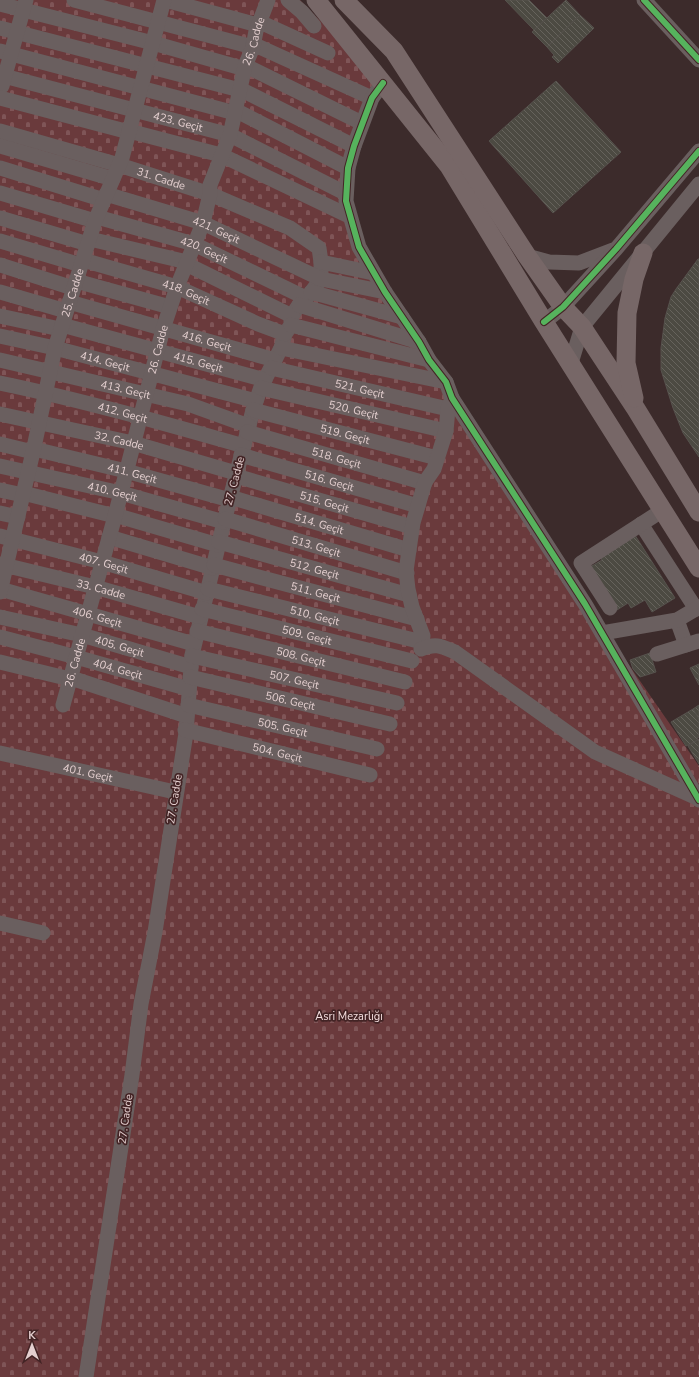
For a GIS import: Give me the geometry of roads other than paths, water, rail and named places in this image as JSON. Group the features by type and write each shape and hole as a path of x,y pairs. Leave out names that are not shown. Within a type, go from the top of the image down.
{"main road":[{"path":"316,0 378,90 449,166 544,322 699,568"},
{"path":"344,0 394,51 527,256 562,306 582,327 636,409 699,512"},
{"path":"636,409 626,363 627,313 634,279 643,253"}],"street":[{"path":"74,0 253,46 378,90 362,124 348,168 346,201 349,216 359,248 384,292 419,342 429,360 446,382 450,403 446,431 434,468 425,483 412,527 409,550 407,573 409,595 423,636 422,646 438,645 455,652 595,752 698,799"},
{"path":"164,0 259,24 328,53"},
{"name":"25. Cadde","path":"0,590 6,538 18,517 34,450 55,348 96,219 116,172 129,131 164,0"},
{"path":"288,0 302,12 314,26"},
{"path":"644,0 699,60"},
{"name":"26. Cadde","path":"63,705 121,493 157,350 177,287 203,222 210,194 210,185 230,135 245,67 253,46 264,1"},
{"path":"0,4 25,5 153,43 245,67 362,124"},
{"path":"25,5 17,33 6,52 0,97 221,156 349,216"},
{"path":"0,28 240,90 354,146"},
{"path":"6,52 141,89 235,111 348,168"},
{"name":"423. Geçit","path":"2,76 230,135 346,193"},
{"name":"31. Cadde","path":"0,131 116,172 210,194 290,228 319,248 321,262"},
{"path":"0,146 116,172"},
{"path":"544,322 562,306 616,249 699,151"},
{"name":"421. Geçit","path":"0,168 203,222 321,279 384,292"},
{"path":"571,363 582,327 699,184"},
{"name":"420. Geçit","path":"0,193 194,244 280,348"},
{"path":"0,218 89,241 186,263 280,348 446,382"},
{"name":"418. Geçit","path":"0,241 177,287 258,324 280,348"},
{"path":"527,256 549,262 579,263 616,249"},
{"path":"321,279 321,262 373,273"},
{"path":"0,265 68,306 170,307"},
{"name":"27. Cadde","path":"86,1377 132,1075 141,1004 155,932 187,717 195,649 207,591 245,440 280,348 321,279"},
{"name":"416. Geçit","path":"0,292 68,306 163,329 280,348"},
{"name":"415. Geçit","path":"0,316 68,306 157,350 280,348"},
{"path":"280,348 402,317"},
{"name":"414. Geçit","path":"0,336 151,372 280,348"},
{"path":"280,348 419,342"},
{"path":"280,348 429,360"},
{"name":"521. Geçit","path":"280,348 450,403"},
{"name":"520. Geçit","path":"280,348 446,431"},
{"name":"519. Geçit","path":"280,348 437,458"},
{"name":"413. Geçit","path":"0,360 188,404 245,440"},
{"name":"412. Geçit","path":"0,383 245,440"},
{"path":"450,403 585,604 698,799"},
{"name":"32. Cadde","path":"0,414 133,443 236,474"},
{"name":"518. Geçit","path":"245,440 425,483"},
{"name":"516. Geçit","path":"245,440 418,506"},
{"name":"411. Geçit","path":"0,444 34,450 126,471 230,498"},
{"name":"410. Geçit","path":"0,466 121,493 224,520"},
{"name":"515. Geçit","path":"236,474 412,527"},
{"name":"512. Geçit","path":"0,490 115,515 409,595"},
{"name":"514. Geçit","path":"230,498 409,550"},
{"path":"610,608 581,563 663,510"},
{"path":"0,513 18,517"},
{"name":"513. Geçit","path":"224,520 407,573"},
{"path":"602,633 677,620 697,608 641,524"},
{"name":"511. Geçit","path":"109,537 213,566 417,619"},
{"name":"407. Geçit","path":"6,538 102,562 207,591"},
{"name":"33. Cadde","path":"3,565 95,587 195,649"},
{"name":"406. Geçit","path":"0,590 88,613 195,649"},
{"name":"510. Geçit","path":"207,591 422,646"},
{"name":"405. Geçit","path":"0,617 82,635 195,649"},
{"path":"656,654 692,643 677,620"},
{"name":"404. Geçit","path":"0,637 76,657 195,649"},
{"name":"509. Geçit","path":"195,649 412,662"},
{"name":"508. Geçit","path":"195,649 405,682"},
{"name":"507. Geçit","path":"195,649 397,703"},
{"name":"506. Geçit","path":"195,649 390,724"},
{"path":"0,662 70,679 187,717"},
{"name":"505. Geçit","path":"187,717 377,749"},
{"name":"504. Geçit","path":"187,717 370,774"},
{"name":"401. Geçit","path":"0,753 175,792"},
{"path":"0,923 43,933"}],"park label":[{"name":"Asri Mezarlığı","path":"349,1016"}]}
